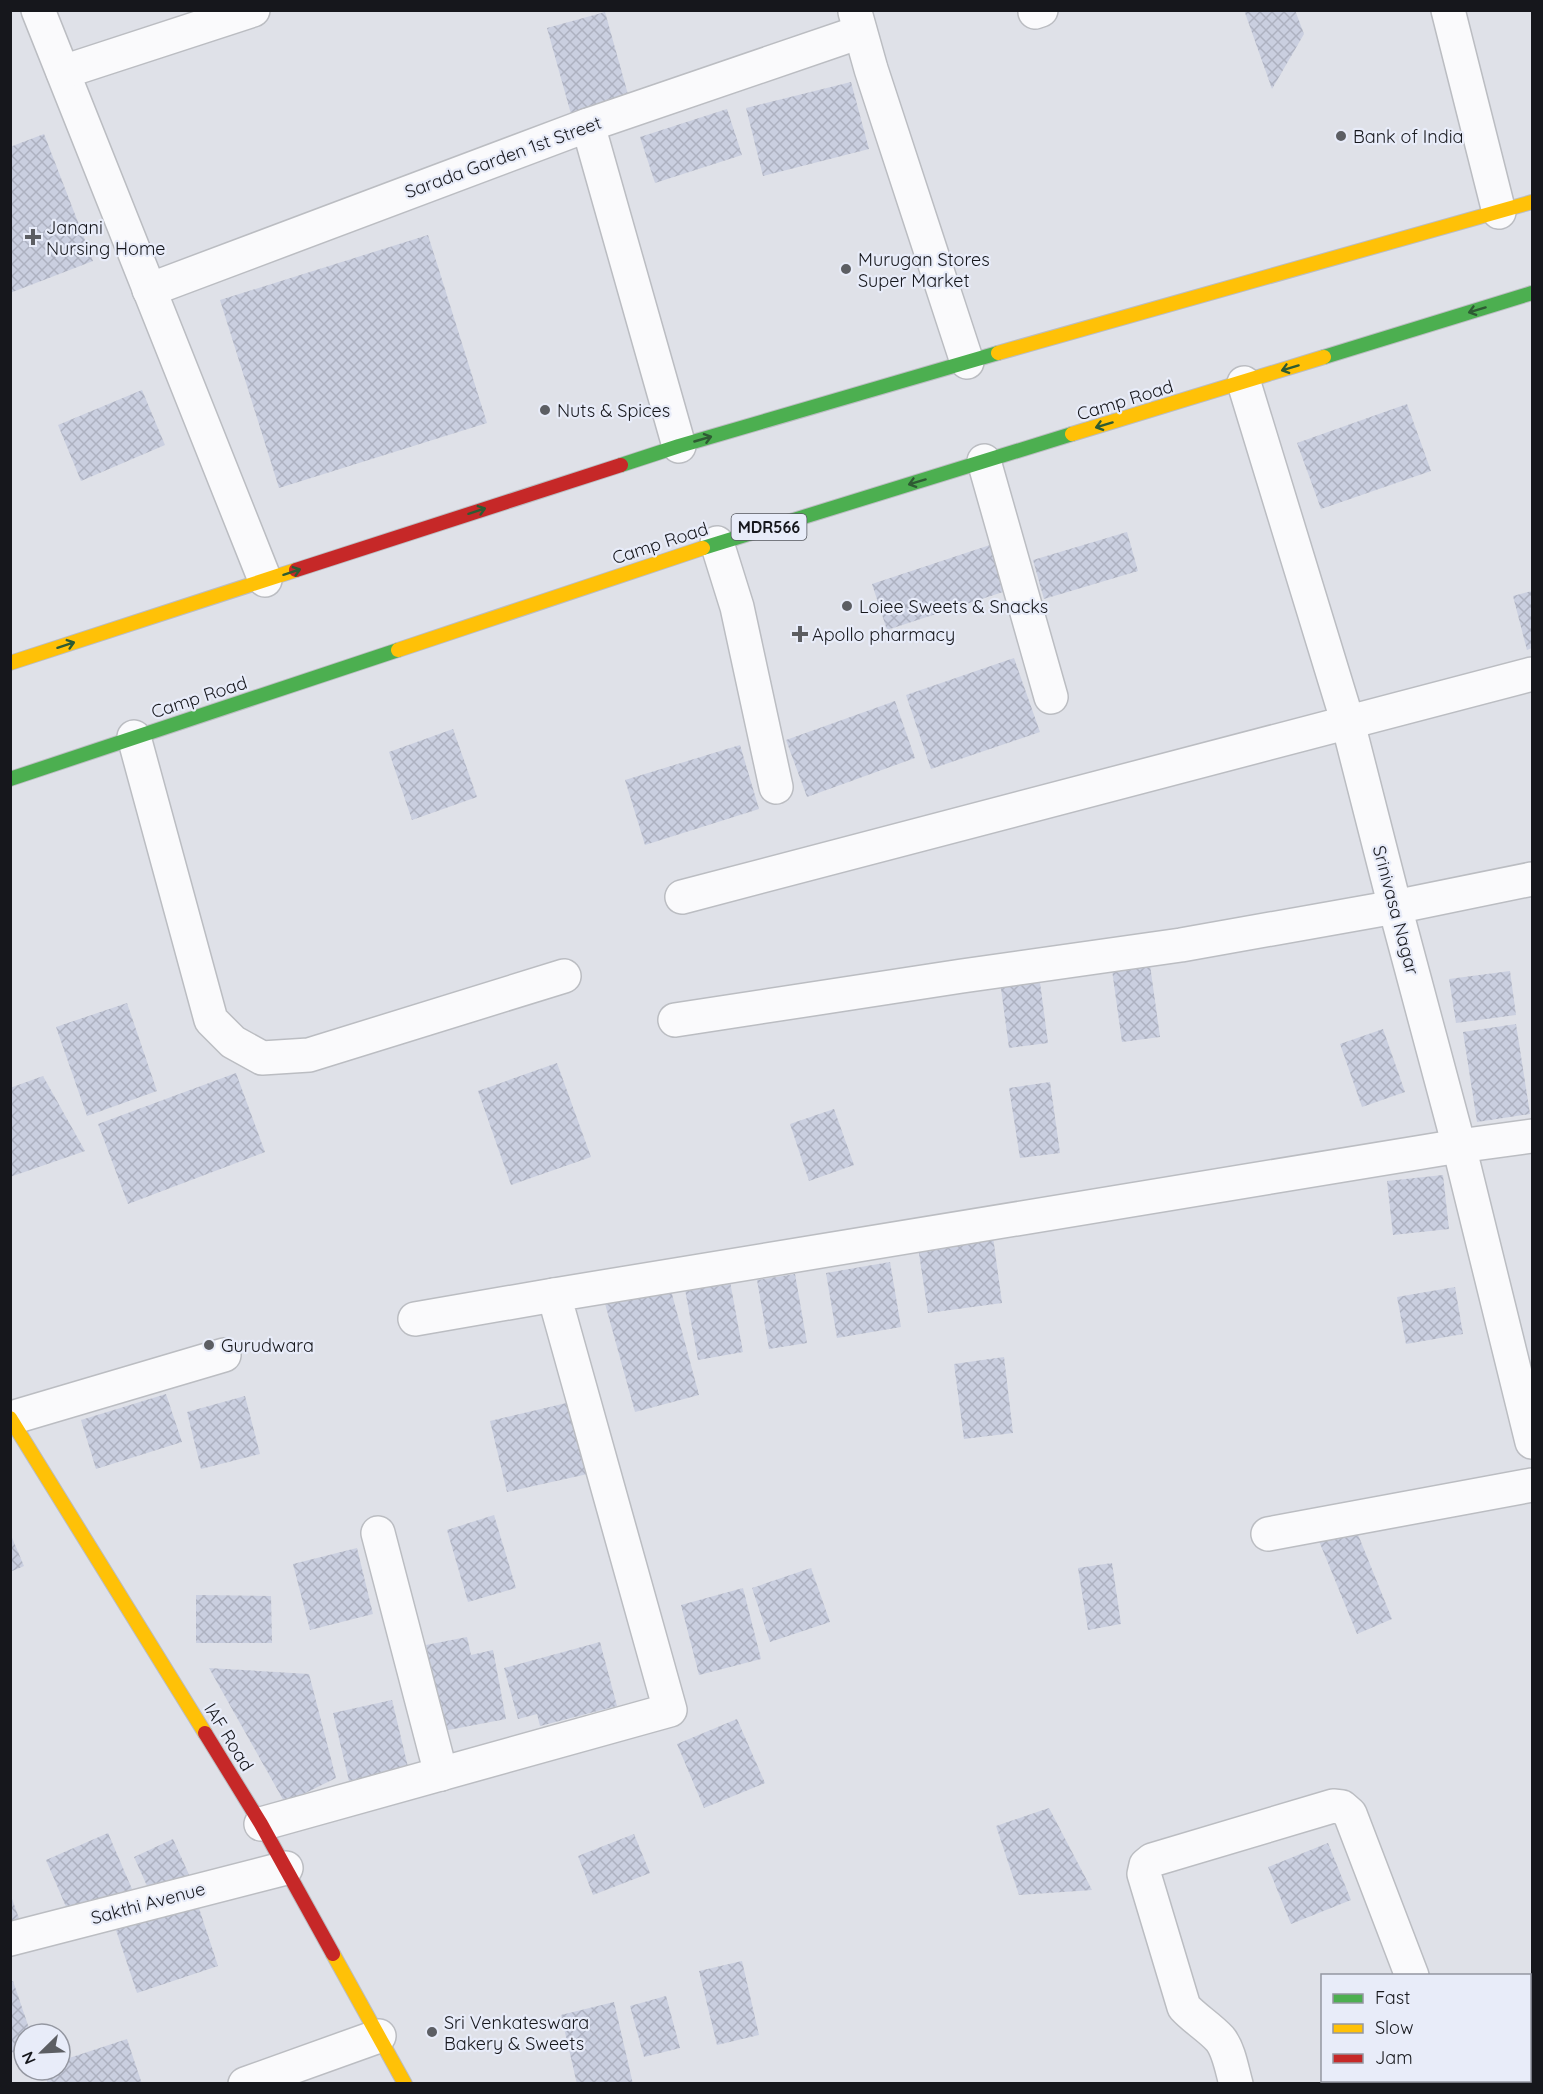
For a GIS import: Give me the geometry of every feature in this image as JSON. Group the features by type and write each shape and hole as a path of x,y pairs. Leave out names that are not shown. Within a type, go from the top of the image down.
{"main road":[{"path":"10,663 679,446 1533,202"},
{"name":"Camp Road","path":"10,779 717,543 1244,383 1530,301"},
{"name":"IAF Road","path":"11,1418 261,1824 405,2084"}],"street":[{"path":"38,10 265,580"},
{"path":"63,72 253,10"},
{"path":"1448,10 1499,212"},
{"path":"857,21 967,362"},
{"name":"Sarada Garden 1st Street","path":"149,290 857,21"},
{"path":"588,124 679,446"},
{"name":"Srinivasa Nagar","path":"1244,383 1348,723 1459,1146 1533,1442"},
{"path":"984,461 1050,698"},
{"path":"717,543 737,607 777,788"},
{"path":"682,897 1533,674"},
{"path":"134,737 211,1020 233,1042 261,1058 309,1055 564,976"},
{"path":"675,1020 1181,945 1395,907 1533,879"},
{"path":"415,1319 1459,1146 1533,1136"},
{"path":"261,1824 670,1710 554,1295"},
{"path":"11,1418 224,1355"},
{"path":"1268,1534 1533,1485"},
{"path":"378,1533 441,1774"},
{"path":"1236,2084 1220,2039 1194,2019 1184,2007 1144,1874 1146,1865 1152,1860 1333,1806 1342,1807 1350,1814 1411,1974"},
{"name":"Sakthi Avenue","path":"10,1939 286,1868"},
{"path":"245,2084 379,2036"}],"building":[{"path":"1244,10 1295,10 1304,34 1272,89"},
{"path":"605,12 629,98 571,114 547,28"},
{"path":"851,82 869,149 763,176 746,108"},
{"path":"727,109 742,155 655,183 640,137"},
{"path":"44,134 93,261 10,293 10,147"},
{"path":"428,235 487,423 279,488 220,300"},
{"path":"142,390 165,445 81,481 58,425"},
{"path":"1407,404 1431,471 1321,509 1297,443"},
{"path":"1127,532 1138,571 1044,599 1033,560"},
{"path":"990,545 1006,591 887,630 872,584"},
{"path":"1532,591 1532,648 1527,650 1513,596"},
{"path":"1014,658 1040,732 931,769 906,695"},
{"path":"895,701 915,758 807,797 786,740"},
{"path":"453,729 477,797 412,820 389,752"},
{"path":"740,745 759,809 645,845 625,780"},
{"path":"1150,965 1160,1037 1122,1042 1112,970"},
{"path":"1510,971 1516,1015 1456,1023 1449,979"},
{"path":"1039,975 1048,1043 1009,1048 1000,981"},
{"path":"127,1003 157,1091 87,1116 56,1027"},
{"path":"1516,1024 1530,1114 1477,1122 1463,1032"},
{"path":"1383,1029 1405,1092 1362,1107 1340,1044"},
{"path":"557,1063 591,1157 511,1185 478,1091"},
{"path":"236,1073 265,1152 128,1204 98,1124"},
{"path":"43,1076 85,1151 10,1177 10,1088"},
{"path":"1050,1082 1060,1153 1020,1158 1009,1088"},
{"path":"834,1109 854,1165 809,1181 790,1124"},
{"path":"1443,1175 1449,1229 1393,1235 1387,1181"},
{"path":"993,1237 1002,1303 928,1313 918,1247"},
{"path":"890,1262 901,1327 837,1338 826,1273"},
{"path":"795,1274 807,1343 769,1349 757,1280"},
{"path":"729,1276 743,1352 698,1360 684,1284"},
{"path":"669,1283 699,1395 635,1412 604,1300"},
{"path":"1455,1287 1463,1334 1406,1344 1397,1297"},
{"path":"1004,1357 1013,1433 964,1439 954,1364"},
{"path":"166,1394 182,1442 96,1469 81,1420"},
{"path":"245,1396 260,1454 201,1469 187,1412"},
{"path":"575,1401 592,1473 507,1492 490,1421"},
{"path":"494,1515 516,1588 468,1602 447,1530"},
{"path":"1355,1527 1392,1619 1357,1634 1319,1541"},
{"path":"10,1533 24,1566 10,1572"},
{"path":"357,1548 373,1614 310,1630 293,1564"},
{"path":"1112,1563 1121,1624 1088,1630 1078,1568"},
{"path":"811,1568 830,1622 770,1642 752,1588"},
{"path":"743,1588 761,1659 699,1675 681,1605"},
{"path":"196,1595 271,1596 272,1643 196,1643"},
{"path":"467,1637 471,1655 493,1650 506,1719 443,1731 426,1645"},
{"path":"600,1642 617,1706 540,1726 537,1714 518,1719 504,1668"},
{"path":"209,1668 309,1674 336,1778 285,1803"},
{"path":"392,1700 408,1767 349,1781 333,1713"},
{"path":"737,1719 765,1783 704,1808 677,1744"},
{"path":"1049,1808 1092,1890 1019,1895 996,1826"},
{"path":"108,1833 132,1889 70,1916 46,1860"},
{"path":"634,1834 650,1873 593,1895 578,1856"},
{"path":"173,1839 191,1879 152,1897 134,1857"},
{"path":"1328,1843 1351,1900 1291,1924 1268,1867"},
{"path":"10,1893 22,1927 10,1931"},
{"path":"197,1902 218,1966 137,1993 116,1930"},
{"path":"742,1961 759,2035 717,2045 699,1971"},
{"path":"13,1981 27,2022 12,2022 12,2052 10,2053 10,1982"},
{"path":"666,1996 680,2048 644,2057 630,2006"},
{"path":"614,2002 633,2084 577,2084 561,2015"},
{"path":"127,2039 142,2084 48,2084 47,2082 72,2082 72,2057"}],"traffic: fast":[{"path":"1324,357 1532,293"},
{"path":"621,465 998,353"},
{"path":"703,548 1072,434"},
{"path":"10,779 398,650"}],"traffic: slow":[{"path":"998,353 1532,202"},
{"path":"1072,434 1324,357"},
{"path":"398,650 703,548"},
{"path":"10,663 296,570"},
{"path":"10,1418 205,1733"},
{"path":"333,1954 405,2084"}],"traffic: jam":[{"path":"296,570 621,465"},
{"path":"205,1733 261,1824 333,1954"}],"place":[{"name":"Bank of India","path":"1341,136"},
{"name":"Janani Nursing Home","path":"33,237"},
{"name":"Murugan Stores Super Market","path":"846,269"},
{"name":"Nuts & Spices","path":"545,410"},
{"name":"Loiee Sweets & Snacks","path":"847,606"},
{"name":"Apollo pharmacy","path":"800,634"},
{"name":"Gurudwara","path":"209,1345"},
{"name":"Sri Venkateswara Bakery & Sweets","path":"432,2032"}]}
